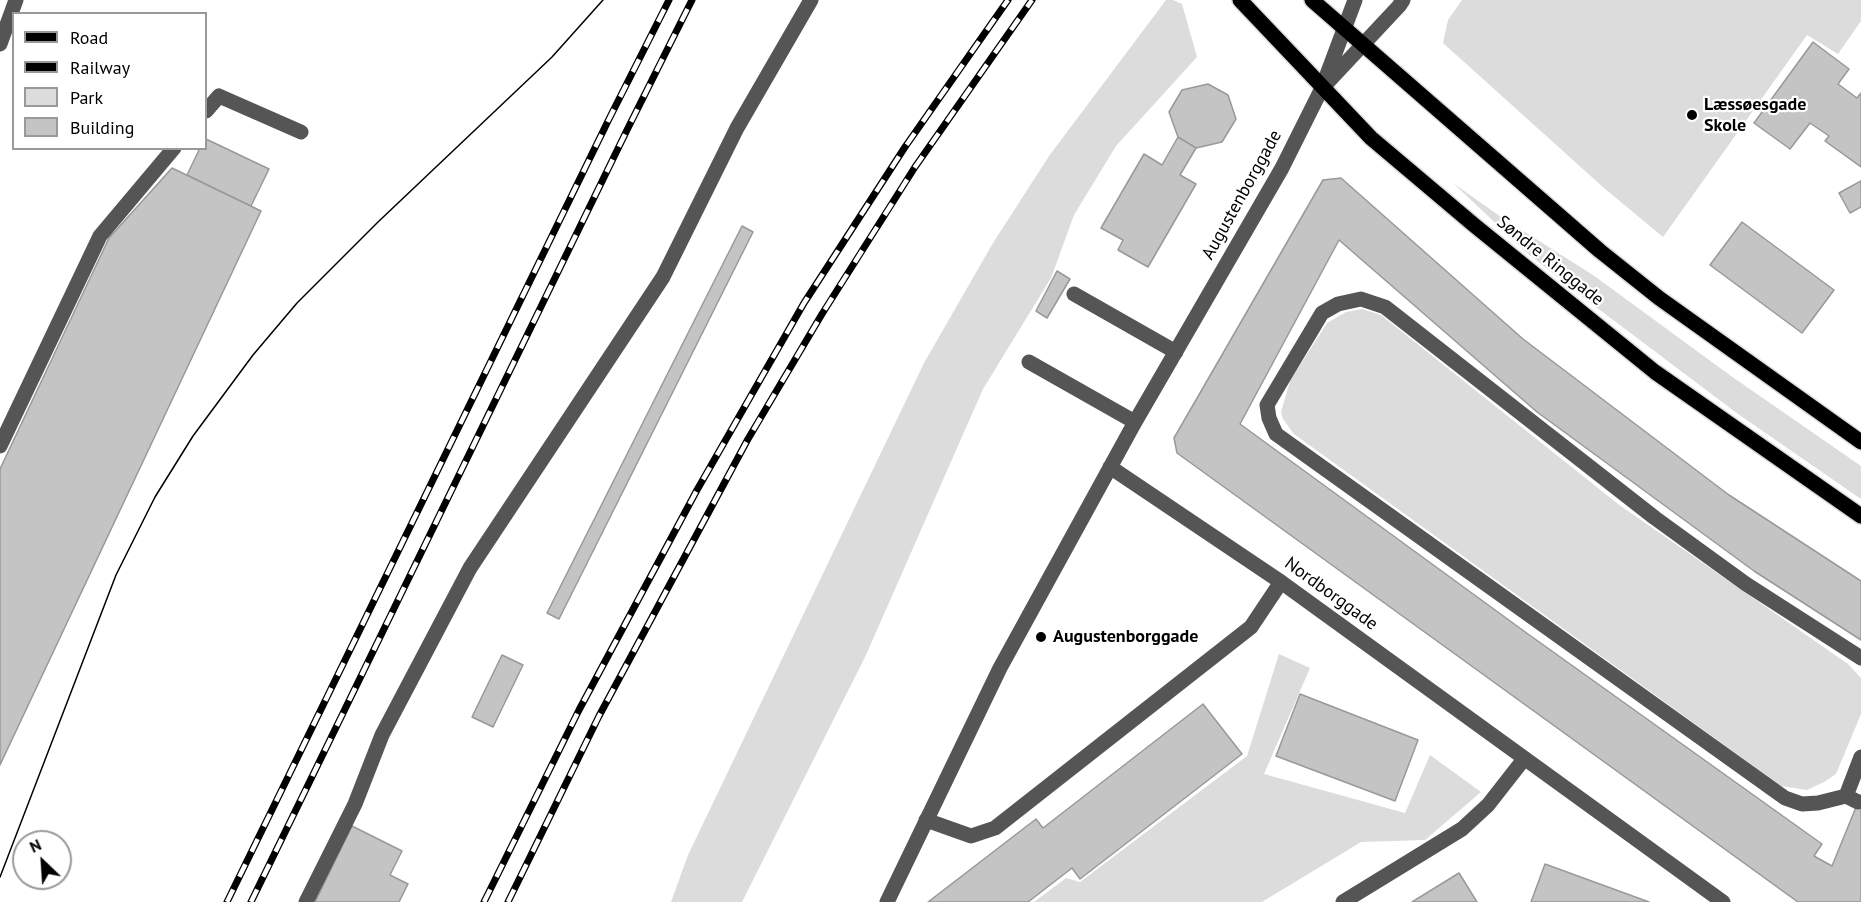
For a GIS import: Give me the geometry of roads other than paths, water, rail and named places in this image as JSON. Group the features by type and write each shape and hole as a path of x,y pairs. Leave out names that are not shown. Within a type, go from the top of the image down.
{"main road":[{"path":"1312,0 1600,251 1659,298 1861,442"},
{"name":"Søndre Ringgade","path":"1241,1 1371,138 1655,372 1861,516"}],"street":[{"path":"0,44 16,0"},
{"path":"306,902 355,804 382,735 470,568 663,277 737,128 811,0"},
{"name":"Augustenborggade","path":"887,902 1000,668 1135,422 1282,168 1322,88 1355,0"},
{"path":"1322,88 1403,0"},
{"path":"207,110 219,96 301,132"},
{"path":"0,446 100,236 172,150"},
{"path":"1074,294 1176,352"},
{"path":"1861,658 1746,584 1655,518 1385,307 1361,299 1338,304 1322,313 1267,405 1269,418 1276,434 1785,798 1802,804 1852,799 1861,757"},
{"path":"1029,362 1135,422"},
{"name":"Nordborggade","path":"1110,467 1281,582 1723,902"},
{"path":"926,820 971,836 995,828 1251,627 1281,582"},
{"path":"1343,902 1462,829 1488,805 1524,759"}],"tram line":[{"path":"0,877 116,575 155,497 193,436 253,355 297,303 378,222 552,57 603,0"}],"railway":[{"path":"227,902 669,0"},
{"path":"251,902 692,0"},
{"path":"484,902 579,710 697,490 804,303 905,147 1008,0"},
{"path":"508,902 599,716 748,439 822,314 915,167 1032,0"}],"place":[{"name":"Læssøesgade Skole","path":"1692,115"},
{"name":"Augustenborggade","path":"1041,637"}]}
